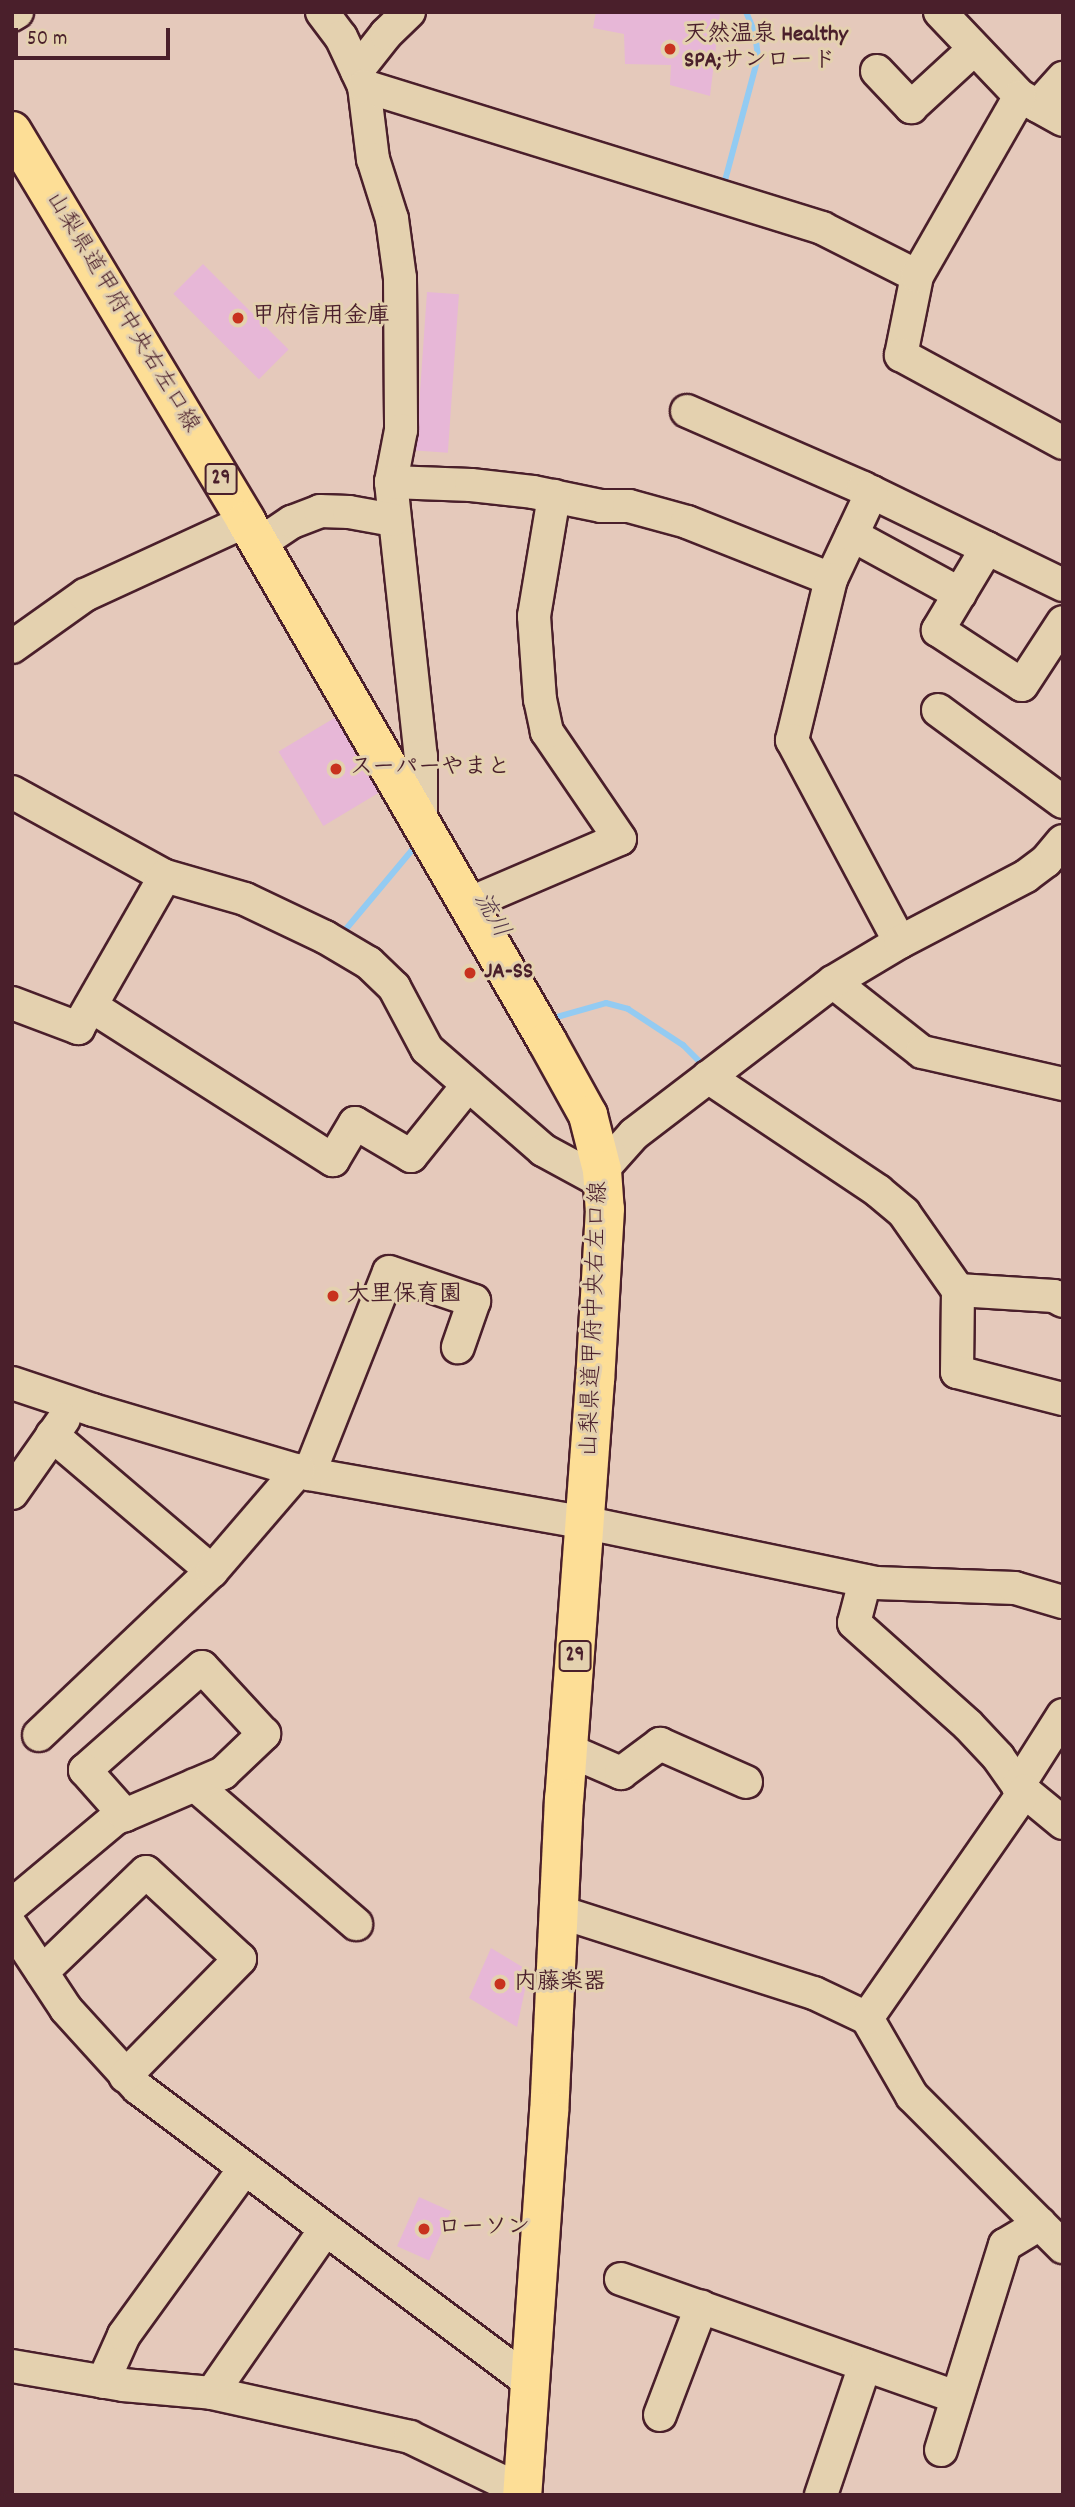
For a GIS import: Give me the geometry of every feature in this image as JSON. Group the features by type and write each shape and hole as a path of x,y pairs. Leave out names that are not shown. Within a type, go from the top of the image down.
{"main road":[{"name":"山梨県道甲府中央右左口線","path":"12,131 253,532 429,836 477,900 588,1115 603,1176 587,1524 568,1750 522,2493"}],"street":[{"path":"12,15 17,12"},
{"path":"323,12 341,37 361,78 373,159 391,219 400,278 401,430 391,482 429,836"},
{"path":"361,78 386,34 409,12"},
{"path":"940,12 974,48 1040,107"},
{"path":"877,71 911,107 974,48"},
{"path":"361,78 822,229 917,276"},
{"path":"1063,78 917,276 901,355 1063,443"},
{"path":"687,411 872,492 1063,585"},
{"path":"391,482 471,485 554,496 601,506 629,506 687,522 831,579"},
{"path":"872,492 831,579 792,740 900,942"},
{"path":"477,900 620,839 547,732 540,700 534,615 554,496"},
{"path":"12,647 85,595 253,532 292,522 320,511 349,512 393,520"},
{"path":"852,535 960,594"},
{"path":"987,548 938,630 1022,685 1063,622"},
{"path":"938,710 1063,802"},
{"path":"12,792 165,876 246,899 325,937 369,963 394,987 427,1049 542,1150 603,1176 634,1134 833,982 900,942 1026,876 1046,861 1063,841"},
{"path":"12,1003 78,1028 165,876"},
{"path":"833,982 922,1052 1063,1084"},
{"path":"91,1006 333,1160 355,1123 411,1156 468,1085"},
{"path":"708,1077 878,1191 904,1213 958,1290 957,1371 1063,1399"},
{"path":"38,1735 212,1571 304,1472 389,1272 474,1301 458,1347"},
{"path":"958,1290 1054,1296 1063,1301"},
{"path":"12,1383 304,1472 587,1524 865,1581 1015,1588 1063,1602"},
{"path":"12,1493 74,1404"},
{"path":"52,1436 212,1571"},
{"path":"865,1581 854,1623 968,1725 1022,1788 1063,1823"},
{"path":"12,1905 116,1818 125,1815 223,1773 264,1734 201,1667 85,1770 125,1815"},
{"path":"867,2018 1022,1788 1063,1715"},
{"path":"568,1750 621,1773 660,1744 747,1782"},
{"path":"195,1785 356,1924"},
{"path":"42,1972 146,1872 240,1959 125,2076"},
{"path":"560,1912 814,1993 867,2018 912,2096 1063,2247"},
{"path":"12,1927 66,2009 125,2076 244,2169 530,2382"},
{"path":"103,2382 124,2335 244,2169"},
{"path":"941,2450 1005,2245 1040,2224"},
{"path":"212,2393 325,2230"},
{"path":"621,2279 957,2397"},
{"path":"660,2415 701,2307"},
{"path":"12,2365 103,2382 212,2393 410,2437 522,2493"},
{"path":"821,2495 865,2365"}],"building":[{"name":"天然温泉 Healthy SPA;サンロード","path":"596,12 720,13 710,96 670,85 671,65 625,64 624,34 593,28"},
{"path":"203,264 289,350 259,379 173,294"},
{"path":"427,292 459,294 448,453 416,451"},
{"path":"336,717 381,792 323,826 279,752"},
{"name":"内藤楽器","path":"491,1948 529,1971 517,2027 469,1998"},
{"name":"ローソン","path":"419,2197 451,2211 429,2261 397,2246"}],"waterway":[{"path":"723,188 758,57 755,33 746,12"},
{"name":"流川","path":"341,935 417,844"},
{"name":"流川","path":"550,1019 606,1003 628,1009 683,1045 707,1069"}],"place":[{"name":"天然温泉 Healthy SPA;サンロード","path":"670,49"},
{"name":"甲府信用金庫","path":"238,318"},
{"name":"スーパーやまと","path":"336,769"},
{"name":"JA-SS","path":"470,973"},
{"name":"大里保育園","path":"333,1296"},
{"name":"内藤楽器","path":"500,1984"},
{"name":"ローソン","path":"424,2229"}]}
